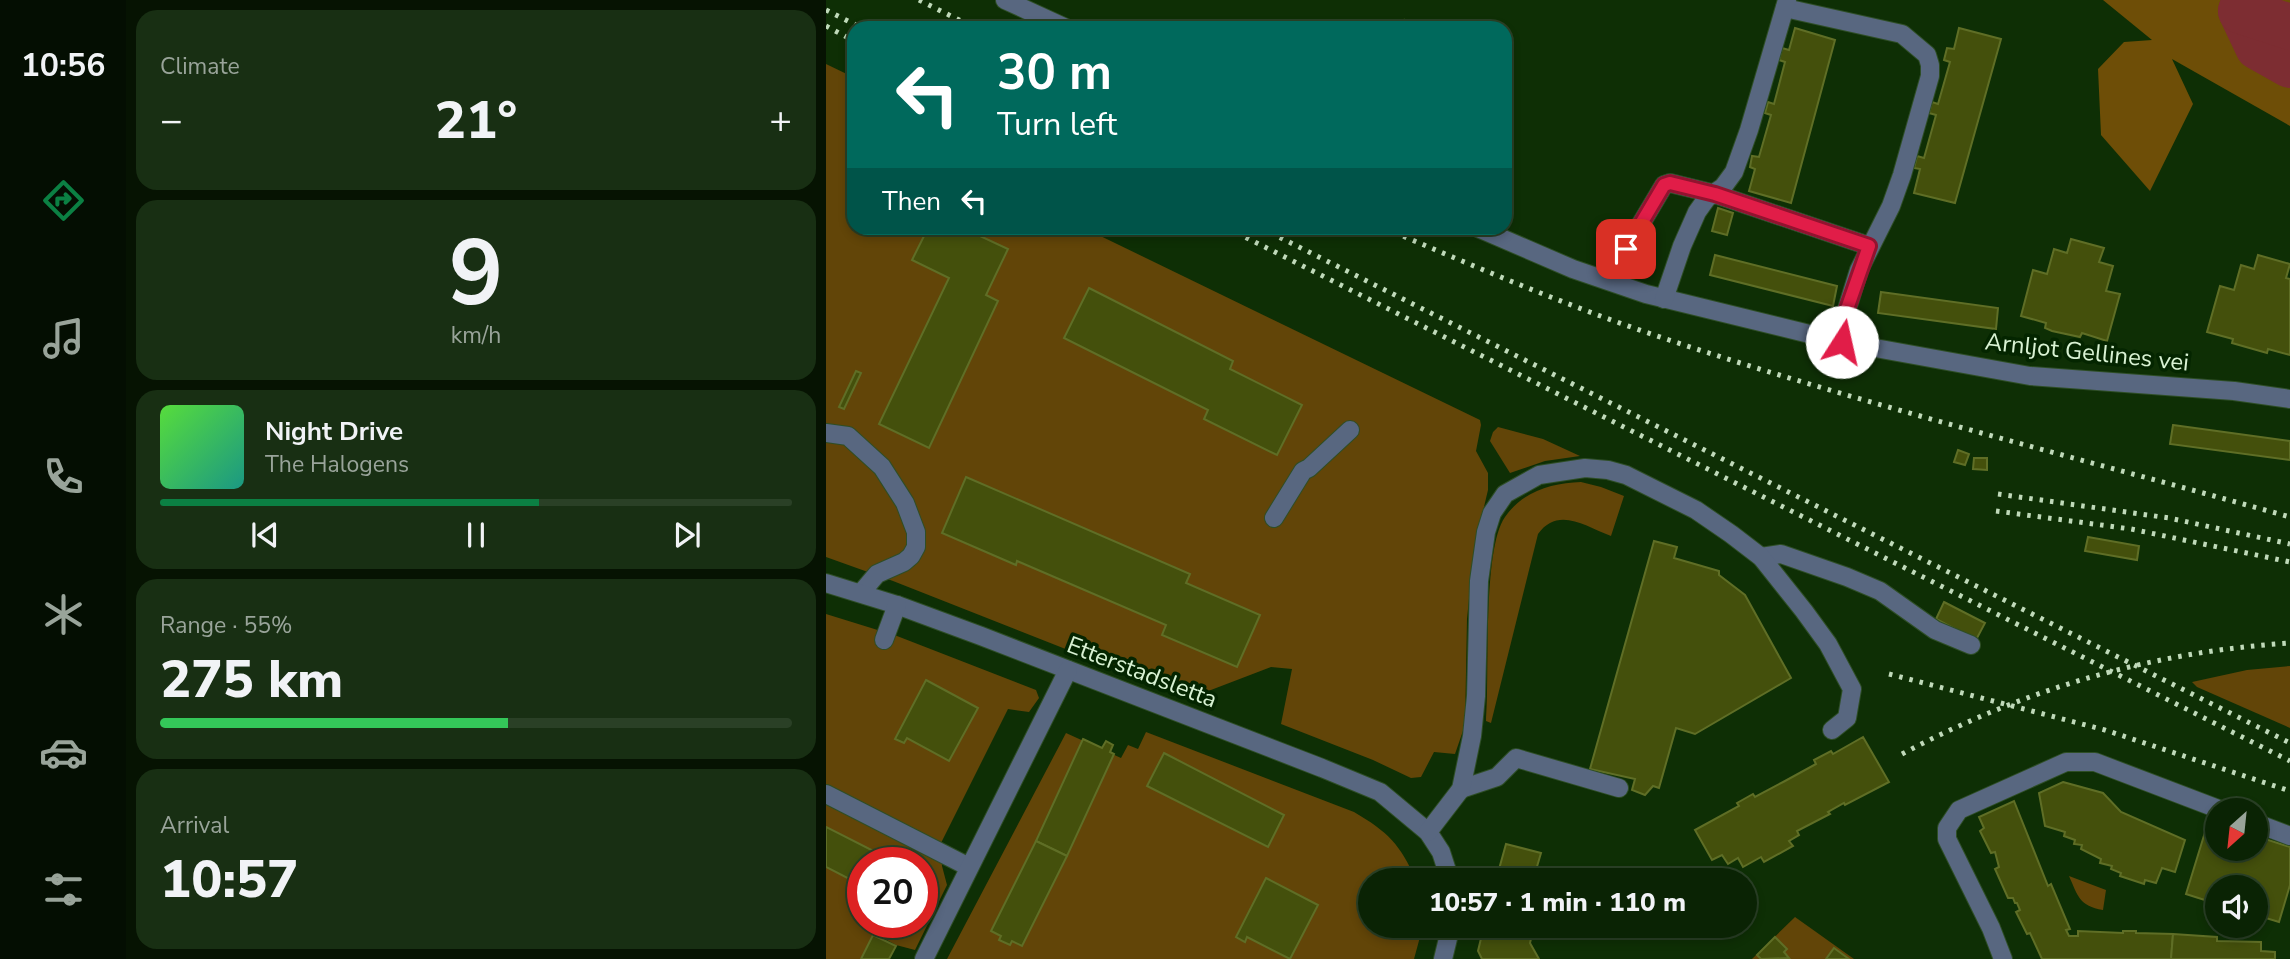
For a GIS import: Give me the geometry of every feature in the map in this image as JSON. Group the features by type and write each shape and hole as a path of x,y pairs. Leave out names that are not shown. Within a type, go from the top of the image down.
{"street":[{"path":"1005,0 1051,21"},
{"path":"1664,299 1697,212 1707,198 1715,194 1734,172 1786,4 1902,34 1927,55 1930,65 1930,76 1902,175 1891,206 1869,246 1847,309 1842,342"},
{"path":"1626,249 1664,185 1670,183 1715,194 1869,246"},
{"name":"Arnljot Gellines vei","path":"1494,235 1573,269 1664,299 1842,342 2030,376 2234,391 2290,399"},
{"path":"1274,518 1303,471 1350,430"},
{"path":"826,433 848,436 882,467 905,503 916,532 916,547 911,556 877,574 861,593"},
{"path":"1446,868 1441,852 1428,832 1461,789 1472,736 1482,552 1492,513 1505,494 1539,475 1585,468 1626,475 1696,510 1761,557 1828,644 1852,689 1847,718 1832,730"},
{"path":"1761,557 1781,554 1847,577 1880,591 1935,630 1971,645"},
{"name":"Etterstadsletta","path":"826,583 897,605 1356,782 1388,799 1428,832"},
{"path":"884,640 897,605"},
{"path":"924,959 1068,670"},
{"path":"1461,789 1497,778 1516,758 1619,788"},
{"path":"2003,959 1991,928 1947,839 1947,828 1959,810 2066,762 2079,760 2095,762 2205,804"},
{"path":"826,794 969,867"},
{"path":"2268,828 2290,836"},
{"path":"1443,959 1448,938"}],"shaded area":[{"path":"2103,0 2290,0 2290,126 2172,59 2193,104 2150,191 2101,135 2098,69 2124,42 2152,40"},
{"path":"826,64 847,74 847,235 1098,235 1480,420 1476,451 1488,473 1488,490 1474,549 1467,619 1465,725 1455,754 1434,752 1421,777 1411,778 1281,724 1292,669 1271,667 1190,698 826,557"},
{"path":"1498,427 1543,439 1580,456 1545,461 1510,473 1490,441"},
{"path":"1581,482 1624,496 1611,536 1582,524 1563,520 1554,521 1538,534 1491,723 1486,721 1488,614 1493,556 1498,533 1512,508 1529,495 1559,484"},
{"path":"826,614 897,636 1036,690 1039,698 1029,712 1008,709 941,843 942,866 947,885 938,903 938,847 847,847 847,938 872,938 861,959 826,959"},
{"path":"2290,666 2290,728 2197,687 2192,682 2247,670"},
{"path":"1146,732 1354,812 1376,826 1392,840 1410,868 1358,868 1358,938 1420,938 1414,959 947,959 1066,733 1121,758 1128,745 1138,749"},
{"path":"2069,876 2106,890 2103,910 2084,903"},
{"path":"1795,917 1854,959 1752,959"},
{"path":"883,938 921,938 915,950"}],"building":[{"path":"1795,28 1835,40 1791,203 1749,191 1755,169 1750,167 1752,156 1759,157 1771,115 1765,113 1768,102 1774,104 1785,62 1779,60 1782,48 1789,50"},
{"path":"1959,28 2001,39 1955,203 1914,193 1920,169 1914,168 1917,156 1924,158 1936,115 1929,113 1932,102 1938,104 1950,62 1944,60 1947,48 1954,49"},
{"path":"1718,208 1733,213 1727,235 1712,231"},
{"path":"924,235 978,235 1008,249 986,295 998,301 929,448 879,424 949,278 912,260"},
{"path":"2071,239 2104,248 2099,262 2113,266 2106,291 2120,294 2107,341 2082,333 2080,337 2052,331 2045,328 2046,323 2021,316 2033,270 2047,274 2054,249 2067,253"},
{"path":"1715,255 1837,286 1833,306 1710,275"},
{"path":"2258,255 2290,264 2286,278 2290,279 2290,355 2268,349 2267,353 2232,343 2233,339 2207,332 2220,286 2234,290 2241,265 2254,269"},
{"path":"1089,288 1233,361 1230,369 1302,405 1277,455 1204,419 1208,410 1064,338"},
{"path":"1881,292 1998,308 1996,329 1878,313"},
{"path":"856,371 861,373 844,409 839,407"},
{"path":"2173,425 2290,441 2290,460 2170,444"},
{"path":"1958,450 1969,454 1965,465 1954,462"},
{"path":"1974,458 1987,458 1987,470 1973,469"},
{"path":"966,477 1190,574 1186,583 1260,615 1237,667 1162,635 1166,625 1017,561 1016,565 942,533"},
{"path":"2088,537 2139,546 2137,560 2085,551"},
{"path":"1654,541 1677,547 1674,558 1719,571 1719,575 1745,595 1791,678 1695,734 1676,728 1659,788 1653,786 1645,795 1632,790 1635,779 1590,769"},
{"path":"1944,602 1985,623 1976,640 1936,619"},
{"path":"926,680 978,708 949,761 907,738 904,743 895,739"},
{"path":"1863,737 1889,782 1845,805 1844,803 1828,812 1830,814 1797,831 1799,835 1789,841 1793,846 1764,862 1761,857 1743,867 1738,858 1728,864 1722,855 1712,860 1695,830 1739,806 1737,803 1753,794 1755,797 1816,764 1814,760 1831,751 1833,754"},
{"path":"1083,739 1102,748 1106,741 1113,745 1110,752 1114,754 1067,856 1036,841"},
{"path":"1164,753 1284,815 1268,847 1147,786"},
{"path":"2063,782 2103,793 2121,812 2185,840 2175,872 2162,868 2156,883 2145,880 2144,884 2120,876 2121,873 2111,869 2112,866 2100,863 2101,859 2081,849 2082,845 2074,844 2075,840 2064,836 2065,832 2045,826 2039,793"},
{"path":"2014,801 2048,886 2051,884 2070,929 2066,930 2069,936 2078,936 2078,931 2173,934 2171,959 2042,959 2016,912 2020,910 2017,903 2013,898 2008,898 1995,869 1999,867 1995,852 1991,853 1980,831 1984,828 1979,817"},
{"path":"826,827 865,847 847,847 847,878 826,867"},
{"path":"2205,832 2205,861 2268,861 2268,840 2290,847 2290,885 2279,922 2268,919 2268,875 2205,875 2205,900 2186,894"},
{"path":"1036,841 1067,856 1022,946 1012,941 1010,945 999,940 1001,936 991,931"},
{"path":"1506,844 1541,853 1537,868 1499,868"},
{"path":"1266,878 1318,905 1290,959 1247,937 1245,942 1236,937"},
{"path":"2173,934 2217,938 2217,941 2261,942 2261,951 2275,952 2275,959 2171,959"},
{"path":"1775,937 1787,949 1784,952 1789,958 1761,959 1757,955"},
{"path":"872,938 879,938 896,946 889,959 861,959"},
{"path":"1481,938 1531,938 1530,943 1539,959 1482,959 1478,951"},
{"path":"1834,948 1849,959 1826,959"}],"waterway":[{"path":"2245,0 2241,11 2258,47 2290,65"},
{"path":"2241,11 2290,27"}],"railway":[{"path":"919,0 961,21"},
{"path":"826,10 848,21"},
{"path":"826,26 847,37"},
{"path":"1241,235 2290,761"},
{"path":"1275,235 2290,743"},
{"path":"1400,235 1597,315 1746,365 1901,411 2290,517"},
{"path":"1998,494 2169,518 2290,544"},
{"path":"1996,511 2131,529 2290,562"},
{"path":"1902,754 1995,710 2090,678 2188,655 2290,643"},
{"path":"1889,674 2105,730 2290,791"}],"route":[{"path":"1626,249 1664,185 1670,183 1715,194 1856,240 1869,246 1847,309 1842,342"}]}
